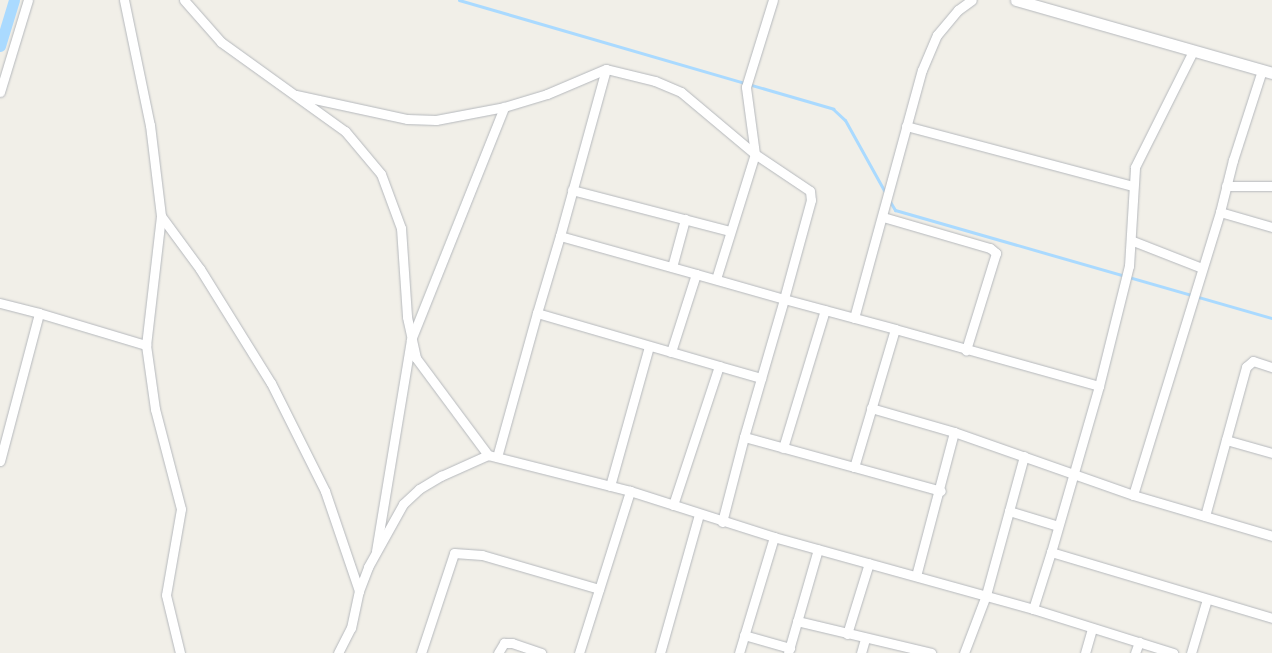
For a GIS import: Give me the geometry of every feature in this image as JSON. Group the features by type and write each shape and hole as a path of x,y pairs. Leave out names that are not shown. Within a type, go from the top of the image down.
{"street":[{"path":"0,92 28,0"},
{"path":"124,0 150,125 161,216 146,345 154,409 181,509 166,595 180,653"},
{"path":"184,0 221,42 288,93 345,131 381,174 401,228 411,340 416,358 492,456 630,491 722,522 986,595 1173,653"},
{"path":"716,279 729,231 755,154 745,93 773,0"},
{"path":"854,318 883,217 906,126 929,51 958,10 972,0"},
{"path":"1016,0 1052,5 1267,72 1226,186 1220,212 1133,495"},
{"path":"1033,609 1099,386 1133,241 1133,186 1142,151 1193,50"},
{"path":"288,93 407,119 436,120 504,107 547,94 606,69 655,80 682,92 755,154 811,194 722,522"},
{"path":"338,653 351,628 359,591 391,521 419,489 492,456 560,236 606,69"},
{"path":"376,551 411,340 504,107"},
{"path":"906,126 1133,186"},
{"path":"1226,186 1272,186"},
{"path":"572,190 729,231"},
{"path":"1220,212 1272,227"},
{"path":"161,216 190,255 271,383 325,491 359,591"},
{"path":"883,217 990,248 996,253 966,350"},
{"path":"672,267 685,219"},
{"path":"560,236 1099,386"},
{"path":"1133,241 1202,268"},
{"path":"670,352 696,274"},
{"path":"0,303 146,345"},
{"path":"783,448 825,310"},
{"path":"0,461 39,313"},
{"path":"537,313 761,378"},
{"path":"854,467 895,329"},
{"path":"610,486 649,346"},
{"path":"1205,516 1249,363 1272,367"},
{"path":"673,505 718,366"},
{"path":"871,408 954,432 1133,495 1272,536"},
{"path":"916,576 941,491 954,432"},
{"path":"744,437 941,491"},
{"path":"1226,440 1272,453"},
{"path":"964,653 986,595 1024,456"},
{"path":"580,653 598,589 630,491"},
{"path":"1008,511 1058,526"},
{"path":"660,653 699,514"},
{"path":"738,653 774,537"},
{"path":"744,635 789,650 818,550"},
{"path":"1051,552 1272,618"},
{"path":"421,653 454,554 482,556 598,589"},
{"path":"847,634 869,563"},
{"path":"1191,653 1207,599"},
{"path":"798,621 865,639 931,653"},
{"path":"1085,653 1092,628"},
{"path":"861,653 865,639"},
{"path":"1135,653 1139,642"},
{"path":"498,653 504,643 512,643 542,653"}],"waterway":[{"path":"0,46 14,0"},
{"path":"459,0 833,109 845,120 886,194"},
{"path":"889,200 895,210 1272,318"}]}
